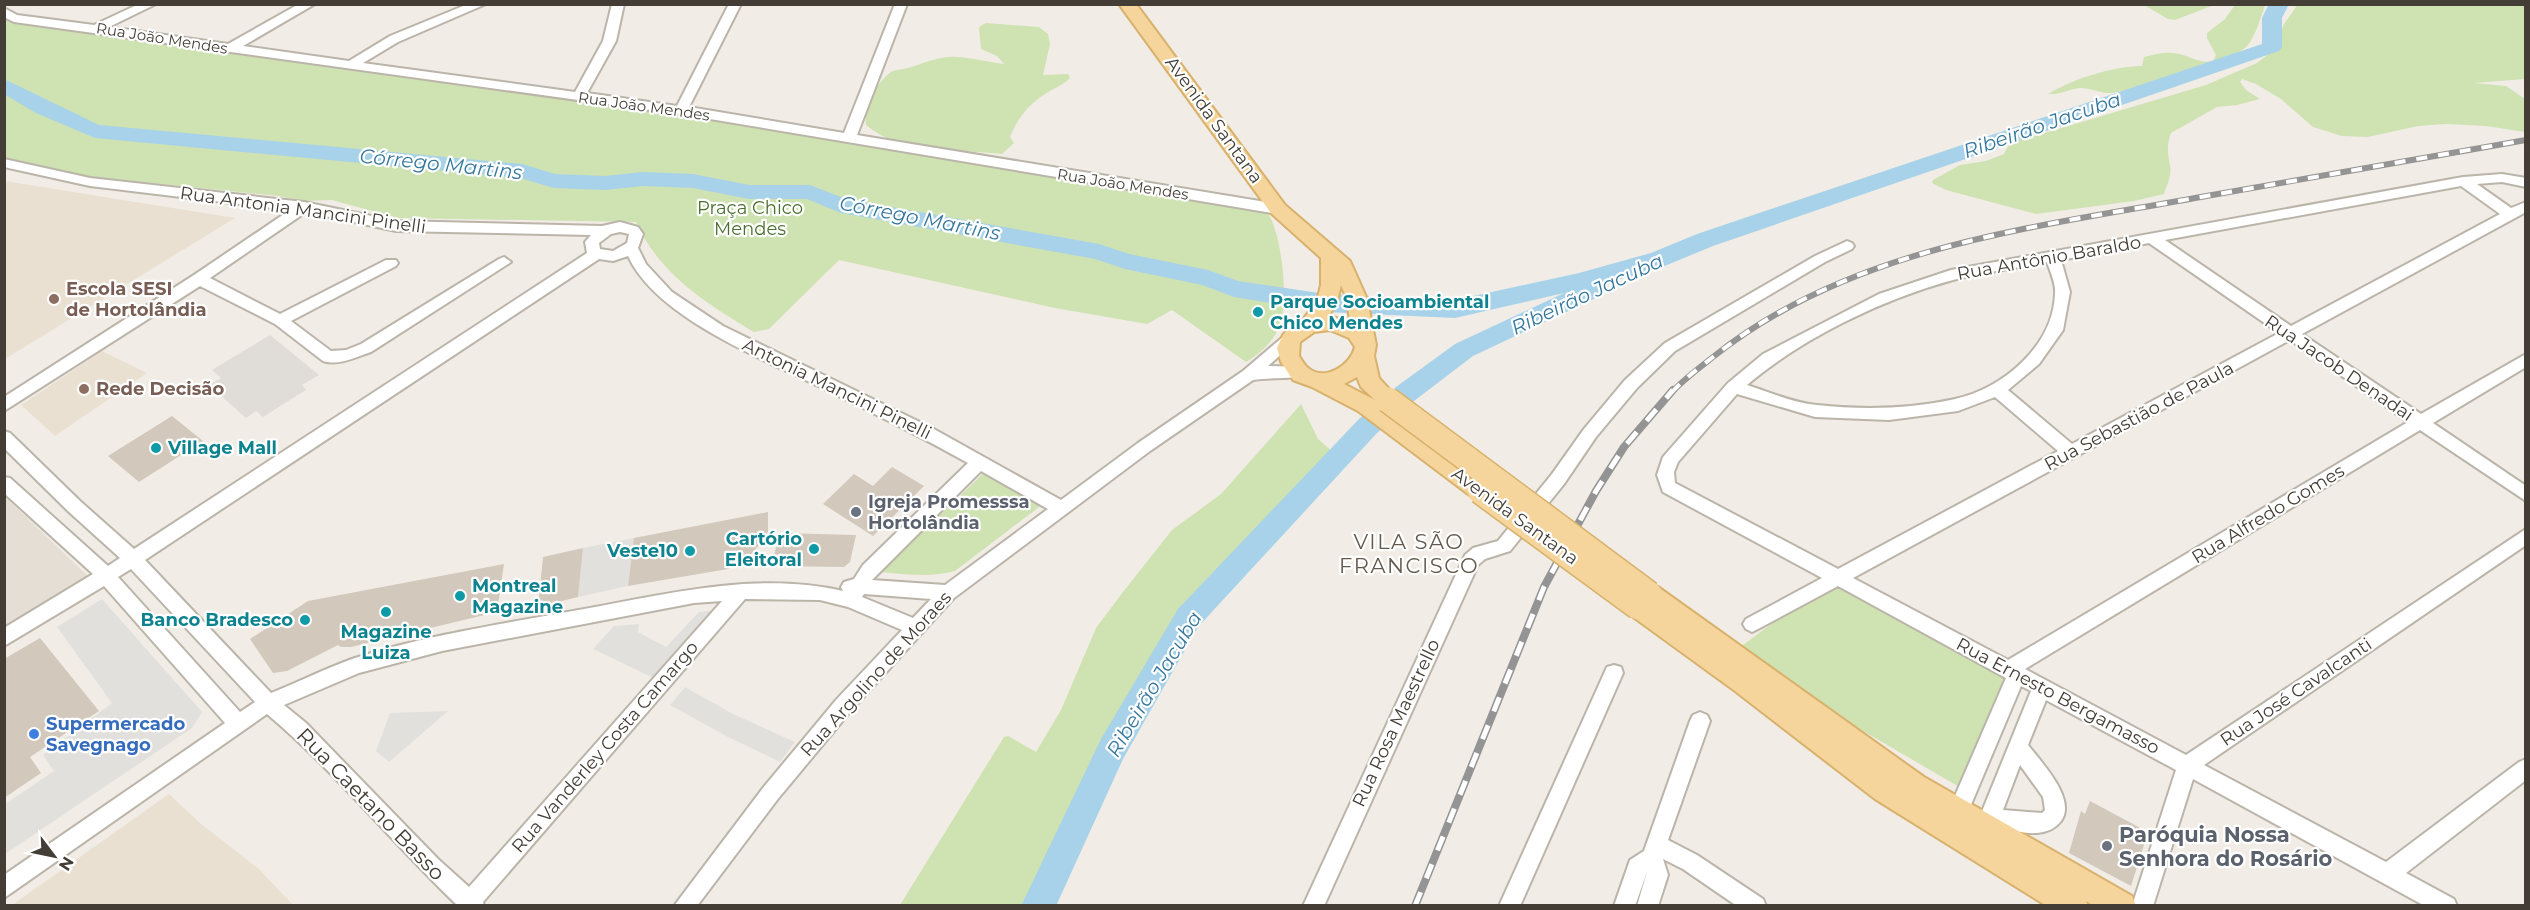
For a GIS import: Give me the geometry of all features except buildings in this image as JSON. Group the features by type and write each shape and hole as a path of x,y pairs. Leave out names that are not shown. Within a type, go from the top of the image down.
{"main road":[{"name":"Avenida Santana","path":"1127,4 1278,209 1340,262 1347,272 1358,305 1369,381 1380,405"},
{"path":"1310,325 1327,302 1333,274 1331,256"},
{"path":"1332,323 1346,327 1358,335 1364,351 1361,364 1349,374 1331,379 1305,374 1288,357 1289,340 1298,331 1310,325 1332,323"},
{"name":"Avenida Santana","path":"1305,374 1358,400 1380,405 1716,653 1885,790 1954,822 1984,831"},
{"path":"1984,831 2074,906"},
{"path":"1984,831 2122,906"}],"street":[{"path":"97,28 150,4"},
{"path":"230,48 309,4"},
{"path":"350,65 394,39 480,4"},
{"path":"579,96 607,48 616,24 618,4"},
{"path":"681,110 735,4"},
{"path":"849,138 901,4"},
{"name":"Rua João Mendes","path":"9,9 14,18 681,110 1278,209"},
{"name":"Rua Antonia Mancini Pinelli","path":"4,163 90,182 304,207 396,226 603,231 620,227 633,230 637,238 631,248"},
{"name":"Rua Antônio Baraldo","path":"1669,487 1664,476 1666,466 1734,387 1768,358 1884,298 1950,275 2463,180 2502,177 2520,182"},
{"path":"2463,180 2510,214"},
{"name":"Rua Sebastião de Paula","path":"1752,624 2526,206"},
{"path":"4,405 199,279 304,207"},
{"path":"602,255 591,247 592,242 603,231"},
{"name":"Rua Jacob Denadai","path":"2153,239 2526,495"},
{"name":"Rua Rosa Maestrello","path":"1313,906 1471,560 1489,549 1504,546 1631,384 1670,347 1820,259 1847,246"},
{"path":"4,638 106,575 135,562 602,255 631,248"},
{"name":"Antonia Mancini Pinelli","path":"631,248 640,267 667,296 718,330 926,432 1061,508"},
{"path":"1734,387 1815,411 1889,414 1958,405 1997,390 2034,360 2055,330 2063,292 2052,255"},
{"path":"280,320 391,262"},
{"path":"199,279 280,320 328,357 347,356 366,348 504,262"},
{"name":"Rua Argolino de Moraes","path":"684,906 784,776 843,706 948,593 1061,508 1230,386 1249,375 1289,340"},
{"name":"Rua Alfredo Gomes","path":"2013,671 2526,359"},
{"name":"Rua Argolino de Moraes","path":"1249,375 1270,371 1305,374"},
{"path":"1997,390 2072,452"},
{"name":"Rua Caetano Basso","path":"4,438 135,562 268,703 329,758 471,904"},
{"path":"854,593 869,570 979,463"},
{"path":"4,483 106,575 237,723"},
{"name":"Rua Ernesto Bergamasso","path":"1669,487 2447,906"},
{"name":"Rua José Cavalcanti","path":"2188,765 2526,536"},
{"path":"4,888 268,703 356,666 442,643 694,596 741,591 820,594 948,593"},
{"name":"Rua Vanderley Costa Camargo","path":"471,904 741,591"},
{"path":"854,593 914,627"},
{"path":"1954,822 2013,671"},
{"path":"1509,906 1614,673"},
{"path":"2018,746 2053,794 2055,813 2047,822 1984,831 2018,746 2042,687"},
{"path":"1647,906 1658,875 1655,851 1700,721"},
{"path":"2142,906 2188,765"},
{"path":"2386,875 2526,768"},
{"path":"1624,906 1637,867 1655,851"},
{"path":"1655,851 1690,862 1756,906"}],"shaded area":[{"name":"Escola SESI de Hortolândia","path":"5,181 235,218 5,359"},
{"path":"270,335 319,375 302,385 306,390 263,417 256,411 246,418 209,385 221,378 212,370"},
{"name":"Rede Decisão","path":"102,351 147,373 55,436 21,405"},
{"path":"4,496 90,578 4,631"},
{"path":"634,538 628,586 578,597 583,548"},
{"path":"102,599 202,712 192,728 5,854 5,804 54,771 43,755 112,703 57,627"},
{"path":"725,609 662,682 593,649 614,626 639,624 638,632 666,647 699,612"},
{"path":"685,687 733,714 795,742 780,762 726,736 670,705"},
{"path":"448,711 389,762 376,751 390,713"},
{"path":"169,794 200,823 259,869 293,905 12,905"}],"green space":[{"path":"2298,4 2525,5 2525,79 2474,83 2506,86 2525,99 2525,132 2486,126 2445,124 2418,126 2368,137 2342,136 2313,127 2281,99 2256,84 2242,79 2240,82 2246,90 2260,99 2217,107 2171,133 2168,142 2170,173 2164,194 2134,201 2036,214 1946,190 1932,183 1933,180 1960,165 1986,161 2004,154 2012,138 2028,138 2206,85 2257,63 2274,50 2284,24"},
{"path":"2144,5 2214,5 2175,20 2168,19"},
{"path":"2235,5 2265,5 2250,42 2238,53 2204,68 2123,91 2108,93 2080,88 2048,94 2094,74 2142,66 2144,57 2157,54 2175,53 2200,61 2213,61 2216,55 2207,38 2207,33 2225,19"},
{"name":"Praça Chico Mendes","path":"5,19 634,106 1264,208 1270,217 1279,247 1284,282 1283,314 1274,337 1246,362 1172,310 1147,324 1055,308 839,260 769,329 754,332 702,299 686,286 658,257 636,222 398,218 332,200 305,201 278,196 93,177 5,160"},
{"path":"986,23 1039,27 1048,34 1050,44 1043,75 1068,74 1070,78 1029,107 1016,124 1010,137 1014,143 1002,154 913,146 880,135 866,125 867,111 872,96 885,77 893,71 939,58 951,57 1004,64 997,56 981,49 979,27"},
{"path":"1301,404 1318,439 1333,452 1178,619 1152,656 1121,711 1027,905 900,905 1004,737 1008,736 1036,752 1061,710 1096,628 1123,592 1172,530 1221,494"},
{"path":"987,470 1047,501 955,571 927,575 880,572"},
{"path":"1833,586 1845,588 2008,675 1961,788 1731,654 1806,598"}],"waterway":[{"name":"Ribeirão Jacuba","path":"1659,259 1705,240 2272,47 2272,18 2279,4"},
{"name":"Córrego Martins","path":"4,85 44,108 95,131 522,171 554,181 605,183 643,179 693,181 749,192 810,192 841,206 1099,252 1125,261 1208,278 1234,289 1326,303 1455,309 1579,281 1659,259"},
{"name":"Córrego Martins","path":"1642,266 1659,259"},
{"name":"Ribeirão Jacuba","path":"1038,906 1112,749 1188,618 1368,426 1405,394 1464,350 1591,290"}],"railway":[{"path":"1672,392 1713,357 1766,320 1822,290 1882,267 1943,248 2069,220 2526,140"},
{"path":"1415,906 1544,587 1596,491 1624,447 1673,390"}],"place":[{"name":"Escola SESI de Hortolândia","path":"54,299"},
{"name":"Parque Socioambiental Chico Mendes","path":"1258,312"},
{"name":"Rede Decisão","path":"84,389"},
{"name":"Village Mall","path":"156,448"},
{"name":"Igreja Promesssa Hortolândia","path":"856,512"},
{"name":"Cartório Eleitoral","path":"814,549"},
{"name":"Veste10","path":"690,551"},
{"name":"Montreal Magazine","path":"460,596"},
{"name":"Magazine Luiza","path":"386,612"},
{"name":"Banco Bradesco","path":"305,620"},
{"name":"Supermercado Savegnago","path":"34,734"},
{"name":"Paróquia Nossa Senhora do Rosário","path":"2107,846"}],"district":[{"name":"VILA SÃO FRANCISCO","path":"1409,553"}]}
